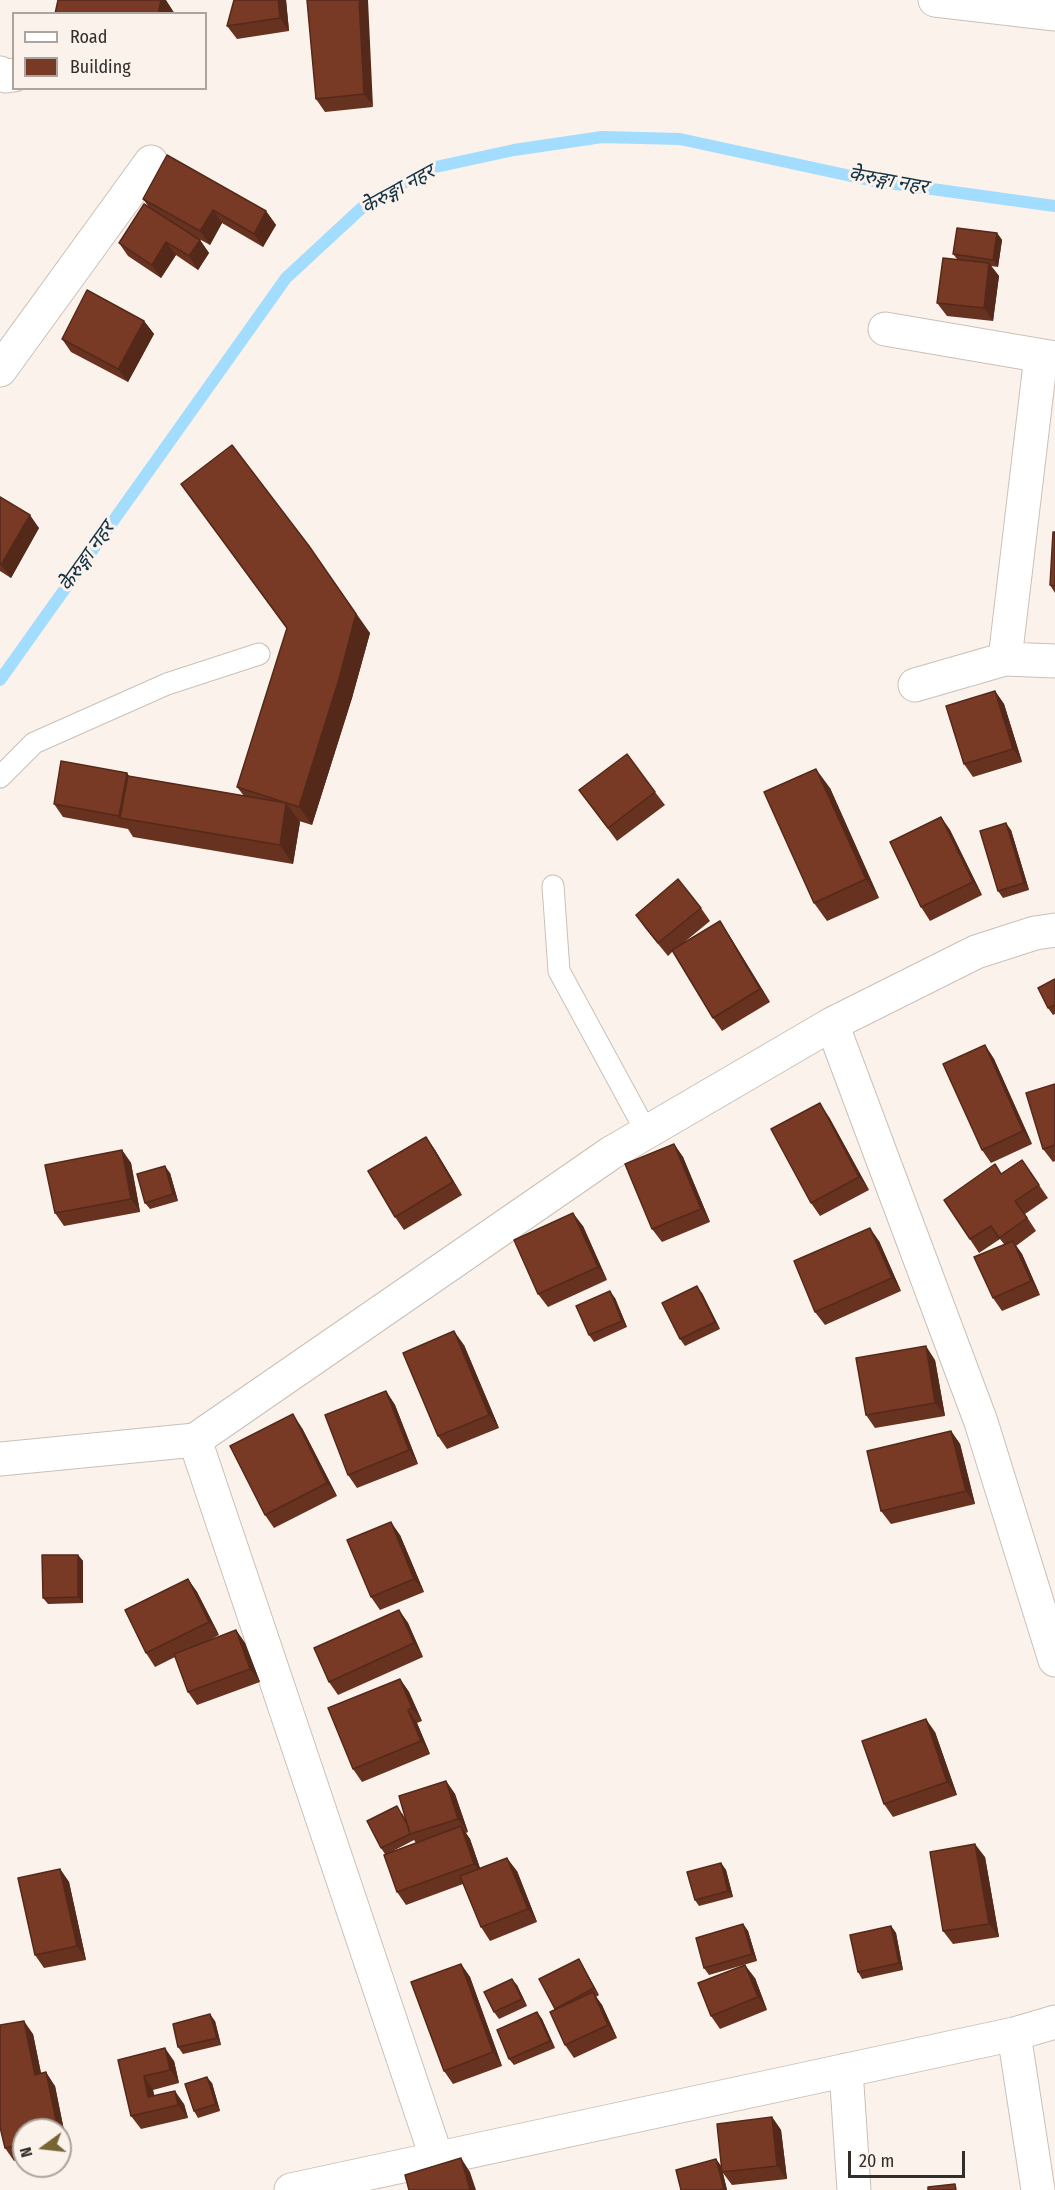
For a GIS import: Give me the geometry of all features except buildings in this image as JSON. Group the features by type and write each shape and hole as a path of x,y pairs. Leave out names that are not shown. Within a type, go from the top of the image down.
{"street":[{"path":"934,0 1055,14"},
{"path":"0,370 151,162"},
{"path":"885,329 1048,357 1005,659"},
{"path":"915,685 1005,659 1055,661"},
{"path":"0,1459 195,1440 602,1160 647,1133 832,1024 976,952 1035,933 1055,930"},
{"path":"832,1024 981,1422 1055,1660"},
{"path":"195,1440 437,2159"},
{"path":"291,2190 1014,2034 1055,2022"},
{"path":"1014,2034 1038,2190"},
{"path":"846,2070 854,2190"}],"lane":[{"path":"0,777 34,742 166,684 259,654"},
{"path":"554,886 559,971 647,1133"}],"waterway":[{"name":"केेरुङ्गा नहर","path":"0,680 286,278 367,203 431,168 514,150 602,137 680,139 874,181 1055,206"}]}
